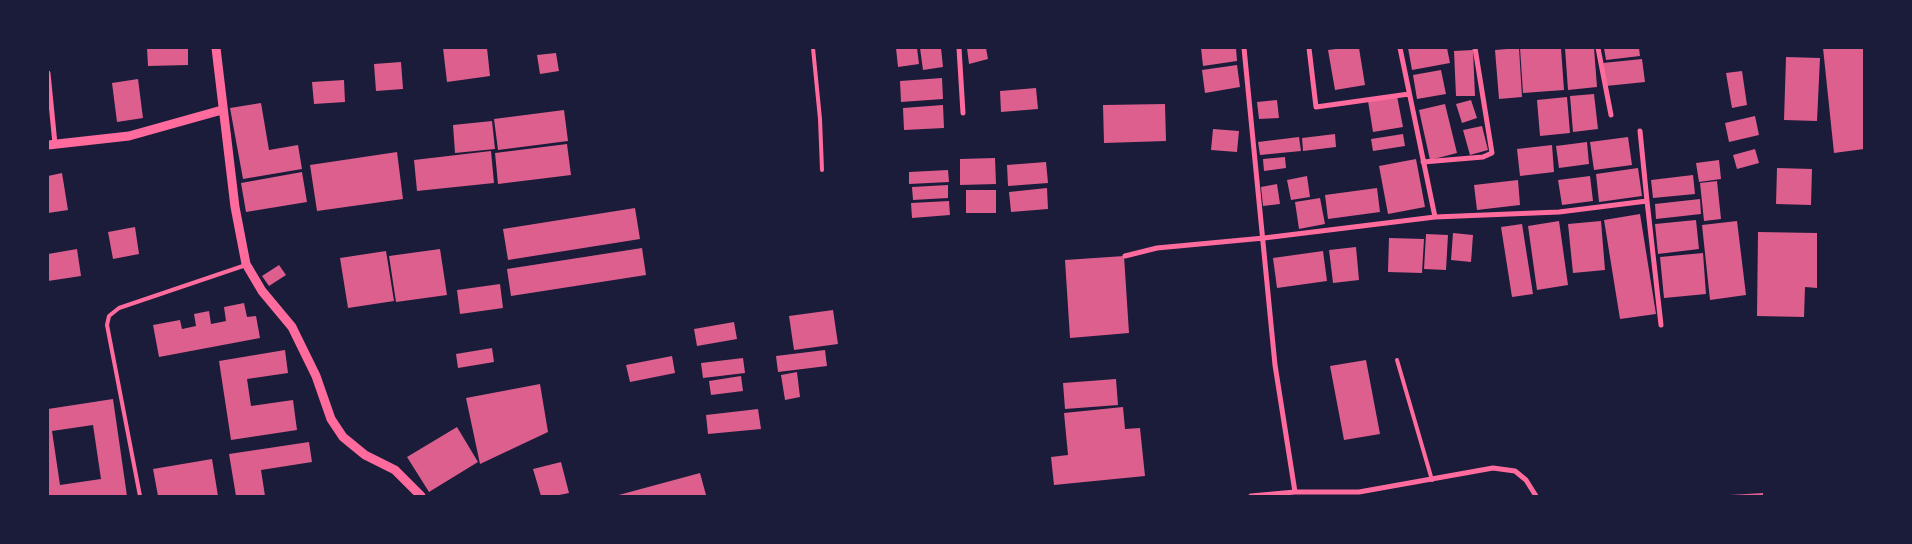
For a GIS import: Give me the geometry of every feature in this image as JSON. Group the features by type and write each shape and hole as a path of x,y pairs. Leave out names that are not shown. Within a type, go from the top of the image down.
{"street":[{"path":"216,48 235,207 246,264 262,291 292,327 316,376 331,420 343,437 365,455 395,470 421,496"},
{"path":"959,48 964,113"},
{"path":"1244,48 1275,365 1295,492"},
{"path":"1309,48 1316,107 1409,94"},
{"path":"1400,48 1435,217"},
{"path":"1423,162 1483,157 1492,153 1475,48"},
{"path":"1598,48 1611,115"},
{"path":"48,73 51,144 129,136 222,110"},
{"path":"1640,131 1661,325"},
{"path":"1125,256 1157,248 1264,238 1435,217 1558,212 1648,201"},
{"path":"1251,496 1295,492 1359,492 1493,468 1515,471 1526,480 1536,496"}],"lane":[{"path":"813,48 820,119 822,170"},
{"path":"140,496 107,325 109,316 119,308 246,264"},
{"path":"1397,360 1432,480"}],"building":[{"path":"147,48 188,48 188,65 148,66"},
{"path":"443,48 487,48 490,76 447,82"},
{"path":"896,48 917,48 919,64 898,67"},
{"path":"920,48 941,48 943,67 923,70"},
{"path":"967,48 986,48 988,59 969,64"},
{"path":"1201,48 1236,48 1237,61 1203,66"},
{"path":"1359,48 1365,85 1335,90 1328,50"},
{"path":"1408,48 1447,48 1450,63 1412,70"},
{"path":"1519,48 1522,97 1499,99 1495,50"},
{"path":"1520,48 1561,48 1564,90 1523,93"},
{"path":"1565,48 1594,48 1597,87 1568,90"},
{"path":"1604,48 1639,48 1640,56 1606,60"},
{"path":"1823,48 1864,48 1864,149 1834,153"},
{"path":"1473,50 1475,96 1456,96 1454,51"},
{"path":"556,53 559,71 540,74 537,55"},
{"path":"1786,57 1820,58 1817,121 1784,120"},
{"path":"1642,59 1645,82 1606,86 1603,63"},
{"path":"401,62 403,89 376,91 374,64"},
{"path":"1237,65 1240,87 1205,93 1202,70"},
{"path":"1441,70 1446,94 1417,99 1413,75"},
{"path":"1742,71 1747,105 1732,108 1726,73"},
{"path":"942,78 943,99 901,102 900,81"},
{"path":"138,79 143,118 117,122 112,83"},
{"path":"344,80 345,102 314,104 312,82"},
{"path":"1036,88 1038,109 1001,112 1000,91"},
{"path":"1594,94 1598,129 1573,132 1570,96"},
{"path":"1397,96 1403,127 1373,132 1368,101"},
{"path":"1567,97 1570,133 1540,136 1537,100"},
{"path":"1277,100 1279,118 1259,119 1257,102"},
{"path":"1471,100 1477,118 1462,123 1456,104"},
{"path":"261,103 269,150 298,145 302,169 243,179 230,108"},
{"path":"1165,104 1166,141 1104,143 1103,105"},
{"path":"1445,104 1457,153 1430,160 1419,110"},
{"path":"943,105 944,128 904,130 903,108"},
{"path":"564,110 568,141 498,150 494,119"},
{"path":"1755,116 1759,135 1729,142 1725,123"},
{"path":"492,121 495,149 455,153 453,125"},
{"path":"1482,126 1488,150 1470,155 1463,130"},
{"path":"1213,129 1239,131 1237,152 1211,150"},
{"path":"1335,134 1336,147 1303,151 1302,138"},
{"path":"1403,134 1405,146 1373,151 1371,139"},
{"path":"1299,137 1301,151 1260,155 1258,142"},
{"path":"1628,137 1632,165 1594,170 1590,142"},
{"path":"1587,142 1589,164 1559,168 1556,146"},
{"path":"567,144 571,175 498,184 495,153"},
{"path":"1552,145 1554,172 1520,176 1517,149"},
{"path":"1755,149 1759,163 1737,169 1733,155"},
{"path":"491,151 494,183 417,191 414,160"},
{"path":"397,152 403,199 317,211 310,165"},
{"path":"1285,157 1286,168 1264,171 1263,159"},
{"path":"995,158 996,184 960,185 960,159"},
{"path":"1416,159 1425,207 1388,214 1379,166"},
{"path":"1719,160 1721,179 1699,182 1696,163"},
{"path":"1046,162 1048,183 1008,186 1007,165"},
{"path":"1638,168 1642,196 1599,202 1596,174"},
{"path":"1777,168 1812,169 1811,205 1776,204"},
{"path":"948,170 949,182 909,184 909,172"},
{"path":"302,172 307,202 246,212 241,183"},
{"path":"62,173 68,210 48,213 48,176"},
{"path":"1693,175 1695,194 1653,198 1651,180"},
{"path":"1307,176 1310,197 1291,200 1287,180"},
{"path":"1590,176 1593,201 1562,205 1558,180"},
{"path":"1518,180 1520,205 1477,210 1474,185"},
{"path":"1717,181 1721,219 1704,221 1700,183"},
{"path":"1277,184 1280,204 1263,206 1261,187"},
{"path":"948,185 948,198 913,200 912,187"},
{"path":"1047,188 1048,209 1011,212 1009,192"},
{"path":"1377,188 1380,212 1328,219 1325,195"},
{"path":"966,190 996,190 996,213 966,213"},
{"path":"1320,198 1325,224 1299,229 1295,202"},
{"path":"1700,199 1701,214 1656,219 1655,204"},
{"path":"949,201 950,215 912,218 911,203"},
{"path":"635,208 640,239 508,260 503,229"},
{"path":"1640,214 1656,314 1620,319 1604,220"},
{"path":"1696,220 1699,249 1658,254 1655,224"},
{"path":"1559,221 1568,285 1537,290 1528,226"},
{"path":"1601,221 1605,270 1573,273 1568,224"},
{"path":"1737,221 1746,295 1710,300 1702,225"},
{"path":"1522,224 1533,294 1512,297 1501,227"},
{"path":"135,227 139,254 113,259 108,232"},
{"path":"1758,232 1817,233 1817,288 1805,287 1804,317 1757,316"},
{"path":"1453,233 1473,235 1471,262 1451,260"},
{"path":"1426,234 1448,235 1446,270 1424,269"},
{"path":"1389,238 1424,239 1422,273 1388,272"},
{"path":"1356,247 1359,280 1333,283 1329,250"},
{"path":"642,248 646,275 511,296 507,269"},
{"path":"77,249 81,276 48,281 48,254"},
{"path":"440,249 447,295 396,302 389,256"},
{"path":"386,251 394,301 348,308 340,258"},
{"path":"1323,251 1327,281 1277,288 1273,258"},
{"path":"1703,253 1706,294 1664,298 1660,257"},
{"path":"1124,256 1129,333 1070,338 1065,260"},
{"path":"279,265 286,275 269,286 262,276"},
{"path":"500,284 503,308 460,314 457,290"},
{"path":"244,303 247,317 256,316 260,338 159,357 153,325 180,320 182,329 196,326 194,314 209,311 211,324 226,321 224,307"},
{"path":"833,310 838,344 794,350 789,316"},
{"path":"734,322 737,339 697,346 694,329"},
{"path":"492,348 494,362 458,368 456,354"},
{"path":"285,350 288,373 247,379 251,406 293,400 297,430 231,440 219,361"},
{"path":"825,350 827,366 778,372 776,356"},
{"path":"672,356 675,373 630,382 626,365"},
{"path":"743,358 745,373 703,378 701,363"},
{"path":"1366,360 1380,434 1344,440 1330,366"},
{"path":"797,372 800,397 785,400 781,375"},
{"path":"741,376 743,391 711,395 709,381"},
{"path":"1116,379 1118,405 1065,409 1063,383"},
{"path":"540,384 548,432 480,464 466,398"},
{"path":"113,399 127,496 48,496 48,409","holes":["93,425 101,479 60,485 52,431"]},
{"path":"1123,407 1125,429 1140,428 1145,476 1054,485 1051,457 1068,455 1064,413"},
{"path":"758,409 761,429 708,434 706,415"},
{"path":"457,427 478,462 429,492 407,457"},
{"path":"309,442 312,462 261,470 265,496 236,496 229,454"},
{"path":"212,459 218,496 158,496 153,469"},
{"path":"561,462 569,493 541,496 533,469"},
{"path":"700,473 706,495 615,496"},
{"path":"1763,493 1763,496 1730,496 1730,495"}]}
